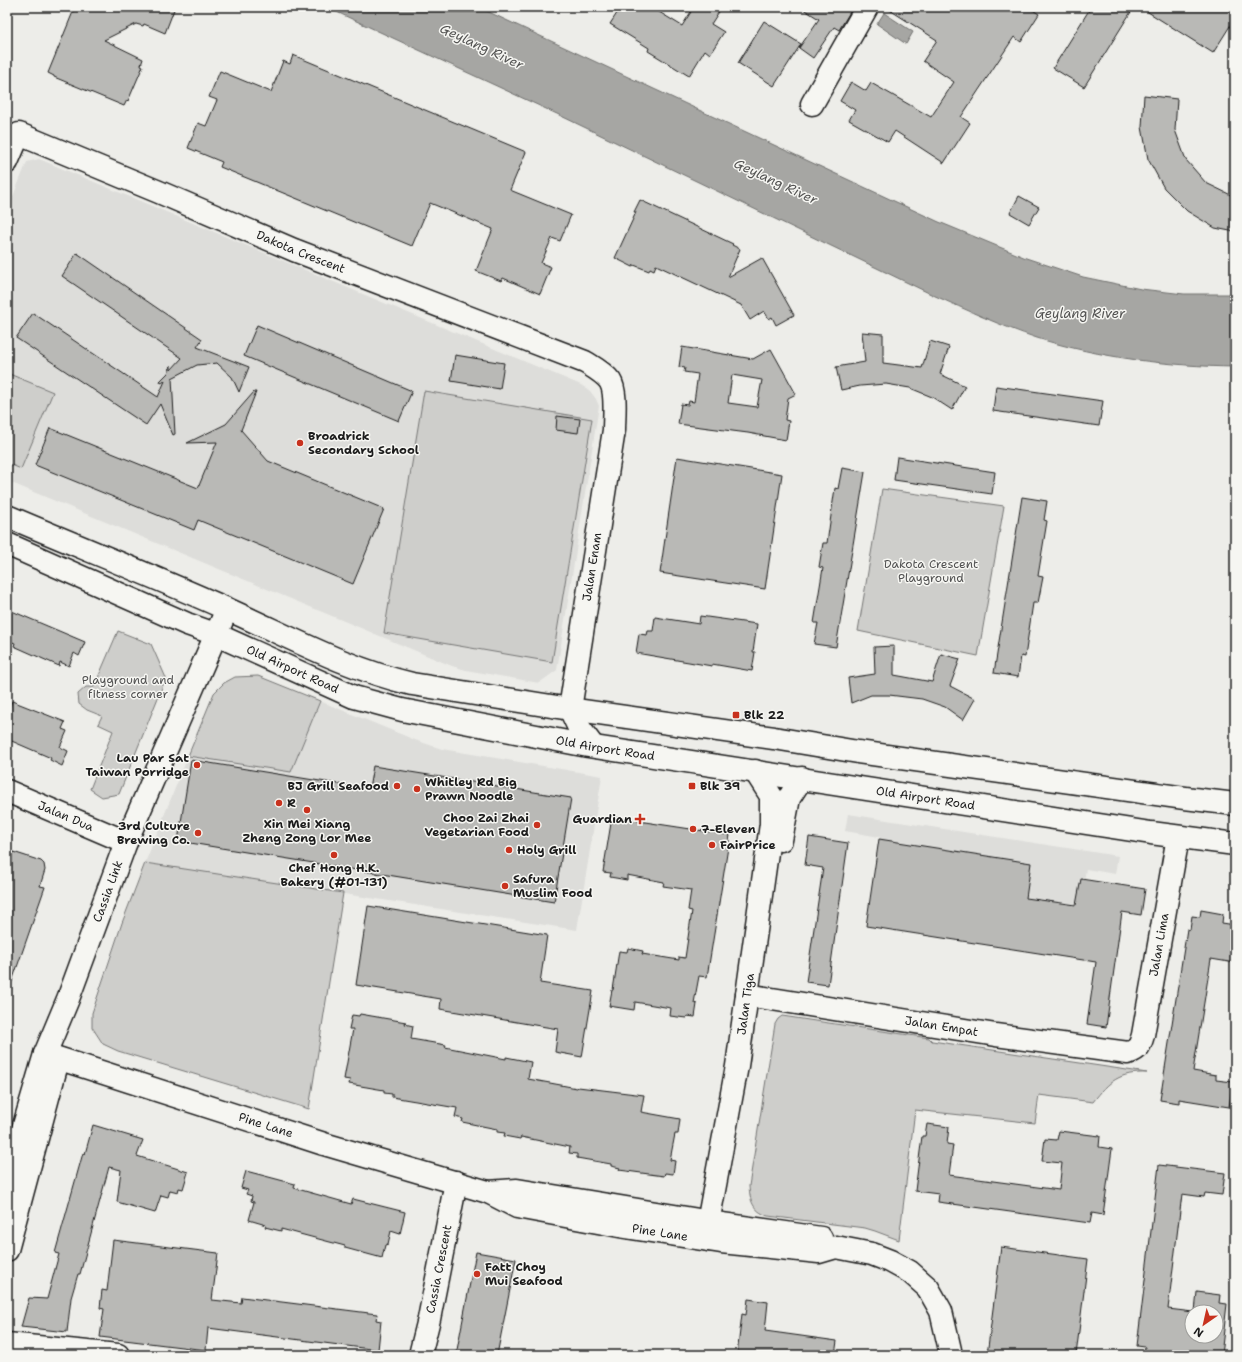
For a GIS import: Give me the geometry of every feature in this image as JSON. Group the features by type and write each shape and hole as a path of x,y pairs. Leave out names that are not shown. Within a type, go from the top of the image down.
{"street":[{"path":"812,104 867,7"},
{"name":"Dakota Crescent","path":"7,162 19,134 294,250 585,362 600,371 610,381"},
{"name":"Jalan Enam","path":"570,709 614,430 615,403 610,381"},
{"path":"7,516 226,608 363,670 388,679 570,709 774,738 866,753 1235,804"},
{"name":"Old Airport Road","path":"7,544 187,624 215,634 354,697 402,710 593,746 1178,837 1235,844"},
{"name":"Cassia Link","path":"7,1183 51,1057 68,999 126,842 226,608"},
{"path":"570,709 578,726 593,746"},
{"name":"Jalan Tiga","path":"755,772 771,796 771,824 755,996"},
{"name":"Jalan Tiga","path":"716,1232 710,1212 737,1066 755,996 789,798 802,778"},
{"name":"Jalan Dua","path":"7,791 126,842"},
{"name":"Jalan Lima","path":"1135,1051 1140,1046 1143,1035 1178,837"},
{"name":"Jalan Empat","path":"755,996 1066,1045 1128,1053 1135,1051"},
{"name":"Cassia Link","path":"7,1250 51,1057"},
{"name":"Pine Lane","path":"51,1057 324,1144 488,1192 518,1190 716,1232 826,1238 836,1248 872,1254 890,1261 910,1272 928,1288 941,1311 950,1355"},
{"name":"Cassia Crescent","path":"420,1355 429,1320 456,1182"},
{"path":"7,1344 118,1355"}],"shaded area":[{"name":"Broadrick Secondary School","path":"39,159 581,385 590,391 599,406 557,670 539,683 466,670 452,666 7,481 7,211 27,162"},
{"path":"320,701 415,740 442,749 602,776 577,930 145,863 188,756 291,772"},
{"path":"848,814 1118,856 1115,874 1086,869 1072,955 867,924 880,837 845,831"}],"green space":[{"path":"7,373 53,392 21,469 7,463"},
{"path":"424,391 592,419 552,662 384,633"},
{"name":"Dakota Crescent Playground","path":"882,489 1004,506 978,656 858,631"},
{"name":"Playground and fitness corner","path":"118,631 151,644 166,678 119,794 102,797 90,789 113,731 98,724 102,716 87,710 79,704 78,694 86,687 94,687"},
{"path":"258,676 320,701 291,772 188,756 214,693 224,683 235,677"},
{"path":"145,863 343,893 309,1109 118,1051 103,1044 92,1027 92,1013 122,923"},
{"path":"782,1016 929,1038 932,1041 1147,1073 1129,1074 1116,1079 1104,1088 1093,1102 1039,1095 1035,1123 915,1110 899,1240 865,1228 768,1216 763,1214 753,1205 749,1186 775,1024"}],"water":[{"name":"Geylang River","path":"326,7 478,7 939,222 1026,258 1083,277 1141,289 1184,294 1235,294 1235,367 1160,363 1110,356 1037,338 984,318 933,295 557,114"},
{"path":"884,13 913,32 906,44 877,24"}],"building":[{"path":"75,7 175,7 165,33 144,24 143,26 136,24 104,40 143,59 141,65 143,66 128,101 127,100 124,106 54,77 48,73"},
{"path":"621,7 651,7 682,26 694,7 722,7 711,24 724,32 710,54 705,50 689,76 648,51 649,48 610,24"},
{"path":"800,7 853,7 839,30 834,27 813,58 799,48 819,19"},
{"path":"885,7 1028,7 1039,14 1021,42 1014,37 961,117 970,123 944,163 895,131 888,142 849,120 855,110 840,101 851,82 866,91 871,83 931,117 954,82 923,61 937,40"},
{"path":"1091,7 1134,7 1084,87 1053,68"},
{"path":"1140,7 1235,7 1235,18 1213,53"},
{"path":"764,21 801,44 774,86 738,63"},
{"path":"293,55 526,152 510,190 571,215 560,241 552,238 541,263 551,267 540,294 503,278 501,281 476,271 493,229 430,203 412,246 220,167 222,162 188,148 198,123 206,126 217,100 209,97 220,71 271,92 283,61 290,64"},
{"path":"1144,95 1177,99 1175,130 1186,160 1206,183 1235,197 1235,232 1215,228 1187,211 1164,188 1148,159 1142,127"},
{"path":"1019,196 1039,207 1029,224 1010,213"},
{"path":"640,200 733,244 732,245 740,249 728,277 762,258 794,315 776,325 772,317 769,319 764,311 750,320 741,305 656,265 654,270 650,268 649,271 634,265 633,267 615,258"},
{"path":"77,253 202,339 197,347 249,367 239,392 232,377 217,363 197,365 172,378 175,434 173,435 160,404 146,425 16,338 33,313 158,397 165,381 161,383 160,381 168,373 171,365 171,370 182,358 62,276"},
{"path":"257,325 412,391 399,421 244,356"},
{"path":"862,332 883,334 883,363 922,368 930,341 949,347 940,374 965,386 952,410 932,397 910,388 886,384 860,386 841,390 836,367 865,362"},
{"path":"682,347 753,359 771,349 796,394 788,398 785,420 789,421 786,440 748,433 678,424 681,404 688,405 689,401 694,402 698,374 684,372 685,368 679,367","holes":["732,375 762,380 757,407 728,403"]},
{"path":"455,355 504,363 500,389 451,381"},
{"path":"996,386 1103,401 1099,426 993,411"},
{"path":"254,392 256,392 241,430 268,461 384,509 353,584 198,520 194,530 35,465 50,428 198,488 217,442 187,443 226,424"},
{"path":"557,416 580,419 578,433 556,430"},
{"path":"677,457 782,474 765,589 660,573"},
{"path":"897,457 995,472 992,494 894,480"},
{"path":"842,468 865,472 836,647 814,644 818,623 814,623 823,568 819,567 823,543 827,543 835,488 838,489"},
{"path":"1022,497 1047,501 1044,520 1047,521 1038,576 1043,577 1038,603 1033,603 1025,657 1021,656 1018,677 994,673"},
{"path":"7,609 85,642 79,656 74,653 69,666 60,662 59,666 14,646 15,643 7,640"},
{"path":"700,616 757,624 752,671 636,653 639,634 647,635 648,631 653,631 655,617 699,624"},
{"path":"894,646 894,675 932,682 941,654 960,659 950,686 975,699 963,720 945,707 922,699 889,695 871,695 851,703 848,678 875,674 874,647"},
{"path":"12,701 65,722 62,729 67,731 60,747 68,751 62,766 50,760 51,758 7,739 7,714"},
{"path":"191,760 369,789 373,766 571,798 554,902 178,841"},
{"path":"612,817 730,835 707,977 699,976 694,1003 697,1004 695,1017 687,1016 686,1018 670,1016 671,1008 635,1002 634,1010 609,1006 619,951 627,952 628,948 643,951 642,954 679,960 679,957 685,958 692,911 688,910 691,890 663,886 664,882 627,875 627,880 610,877 611,873 603,872"},
{"path":"809,837 848,843 828,985 806,982 823,868 805,865"},
{"path":"879,839 1031,863 1026,898 1076,905 1081,879 1145,889 1141,915 1122,912 1106,1027 1087,1024 1096,962 866,926"},
{"path":"7,850 41,861 44,864 45,870 40,886 45,887 9,990 7,990"},
{"path":"368,906 547,935 540,983 593,991 582,1057 555,1052 558,1029 440,1009 441,999 356,985"},
{"path":"1201,910 1223,914 1222,923 1235,925 1235,963 1211,959 1193,1071 1216,1075 1216,1080 1233,1082 1229,1107 1179,1099 1179,1103 1160,1100 1187,929 1190,930 1192,916 1200,917"},
{"path":"360,1014 406,1022 405,1024 413,1026 411,1039 446,1045 445,1047 506,1059 506,1057 531,1062 528,1079 577,1088 644,1095 641,1112 680,1119 678,1134 675,1134 670,1160 675,1161 673,1174 665,1173 664,1176 619,1170 620,1168 611,1166 611,1164 577,1158 577,1154 569,1153 570,1147 521,1137 520,1139 504,1136 505,1133 497,1132 497,1129 462,1122 463,1119 455,1117 457,1108 392,1097 392,1094 384,1093 384,1090 349,1084 350,1080 344,1079 353,1029 349,1029 352,1015 359,1016"},
{"path":"927,1124 949,1127 947,1144 953,1145 949,1175 1059,1190 1062,1163 1042,1161 1045,1139 1057,1140 1059,1131 1100,1136 1099,1147 1112,1149 1103,1215 1092,1213 1090,1223 938,1202 939,1194 915,1191 922,1136 925,1136"},
{"path":"93,1125 143,1140 137,1156 188,1172 183,1189 179,1188 178,1192 170,1190 168,1197 161,1195 155,1213 117,1202 121,1170 109,1167 80,1274 78,1274 71,1298 67,1332 21,1327 29,1298 47,1299 59,1254 55,1253 83,1153 85,1154"},
{"path":"1159,1165 1225,1173 1222,1195 1205,1193 1204,1197 1182,1194 1168,1309 1184,1311 1184,1344 1222,1344 1221,1355 1144,1355 1145,1347 1137,1346"},
{"path":"246,1171 295,1184 294,1188 351,1204 353,1199 405,1212 400,1234 391,1231 388,1244 385,1245 382,1258 345,1248 345,1246 281,1229 281,1231 265,1227 266,1225 249,1220 254,1202 251,1201 252,1196 246,1194 248,1190 241,1188"},
{"path":"113,1240 218,1253 212,1300 241,1303 242,1297 377,1314 376,1320 381,1321 378,1350 208,1328 206,1350 100,1337 104,1309 100,1308 102,1290 107,1291"},
{"path":"1001,1247 1088,1259 1076,1355 987,1355"},
{"path":"476,1252 516,1259 497,1355 456,1355"},
{"path":"1197,1292 1220,1295 1219,1303 1227,1304 1224,1330 1224,1304 1196,1304"},
{"path":"748,1299 768,1302 765,1331 837,1341 835,1355 737,1355 742,1314 746,1315"}],"place":[{"name":"Broadrick Secondary School","path":"300,443"},
{"name":"Blk 22","path":"736,715"},
{"name":"Lau Par Sat Taiwan Porridge","path":"197,765"},
{"name":"BJ Grill Seafood","path":"397,786"},
{"name":"Blk 39","path":"692,786"},
{"name":"Whitley Rd Big Prawn Noodle","path":"417,789"},
{"name":"R","path":"279,803"},
{"name":"Xin Mei Xiang Zheng Zong Lor Mee","path":"307,810"},
{"name":"Guardian","path":"640,819"},
{"name":"Choo Zai Zhai Vegetarian Food","path":"537,825"},
{"name":"7-Eleven","path":"693,829"},
{"name":"3rd Culture Brewing Co.","path":"198,833"},
{"name":"FairPrice","path":"712,845"},
{"name":"Holy Grill","path":"509,850"},
{"name":"Chef Hong H.K. Bakery (#01-131)","path":"334,855"},
{"name":"Safura Muslim Food","path":"505,886"},
{"name":"Fatt Choy Mui Seafood","path":"477,1274"}]}
